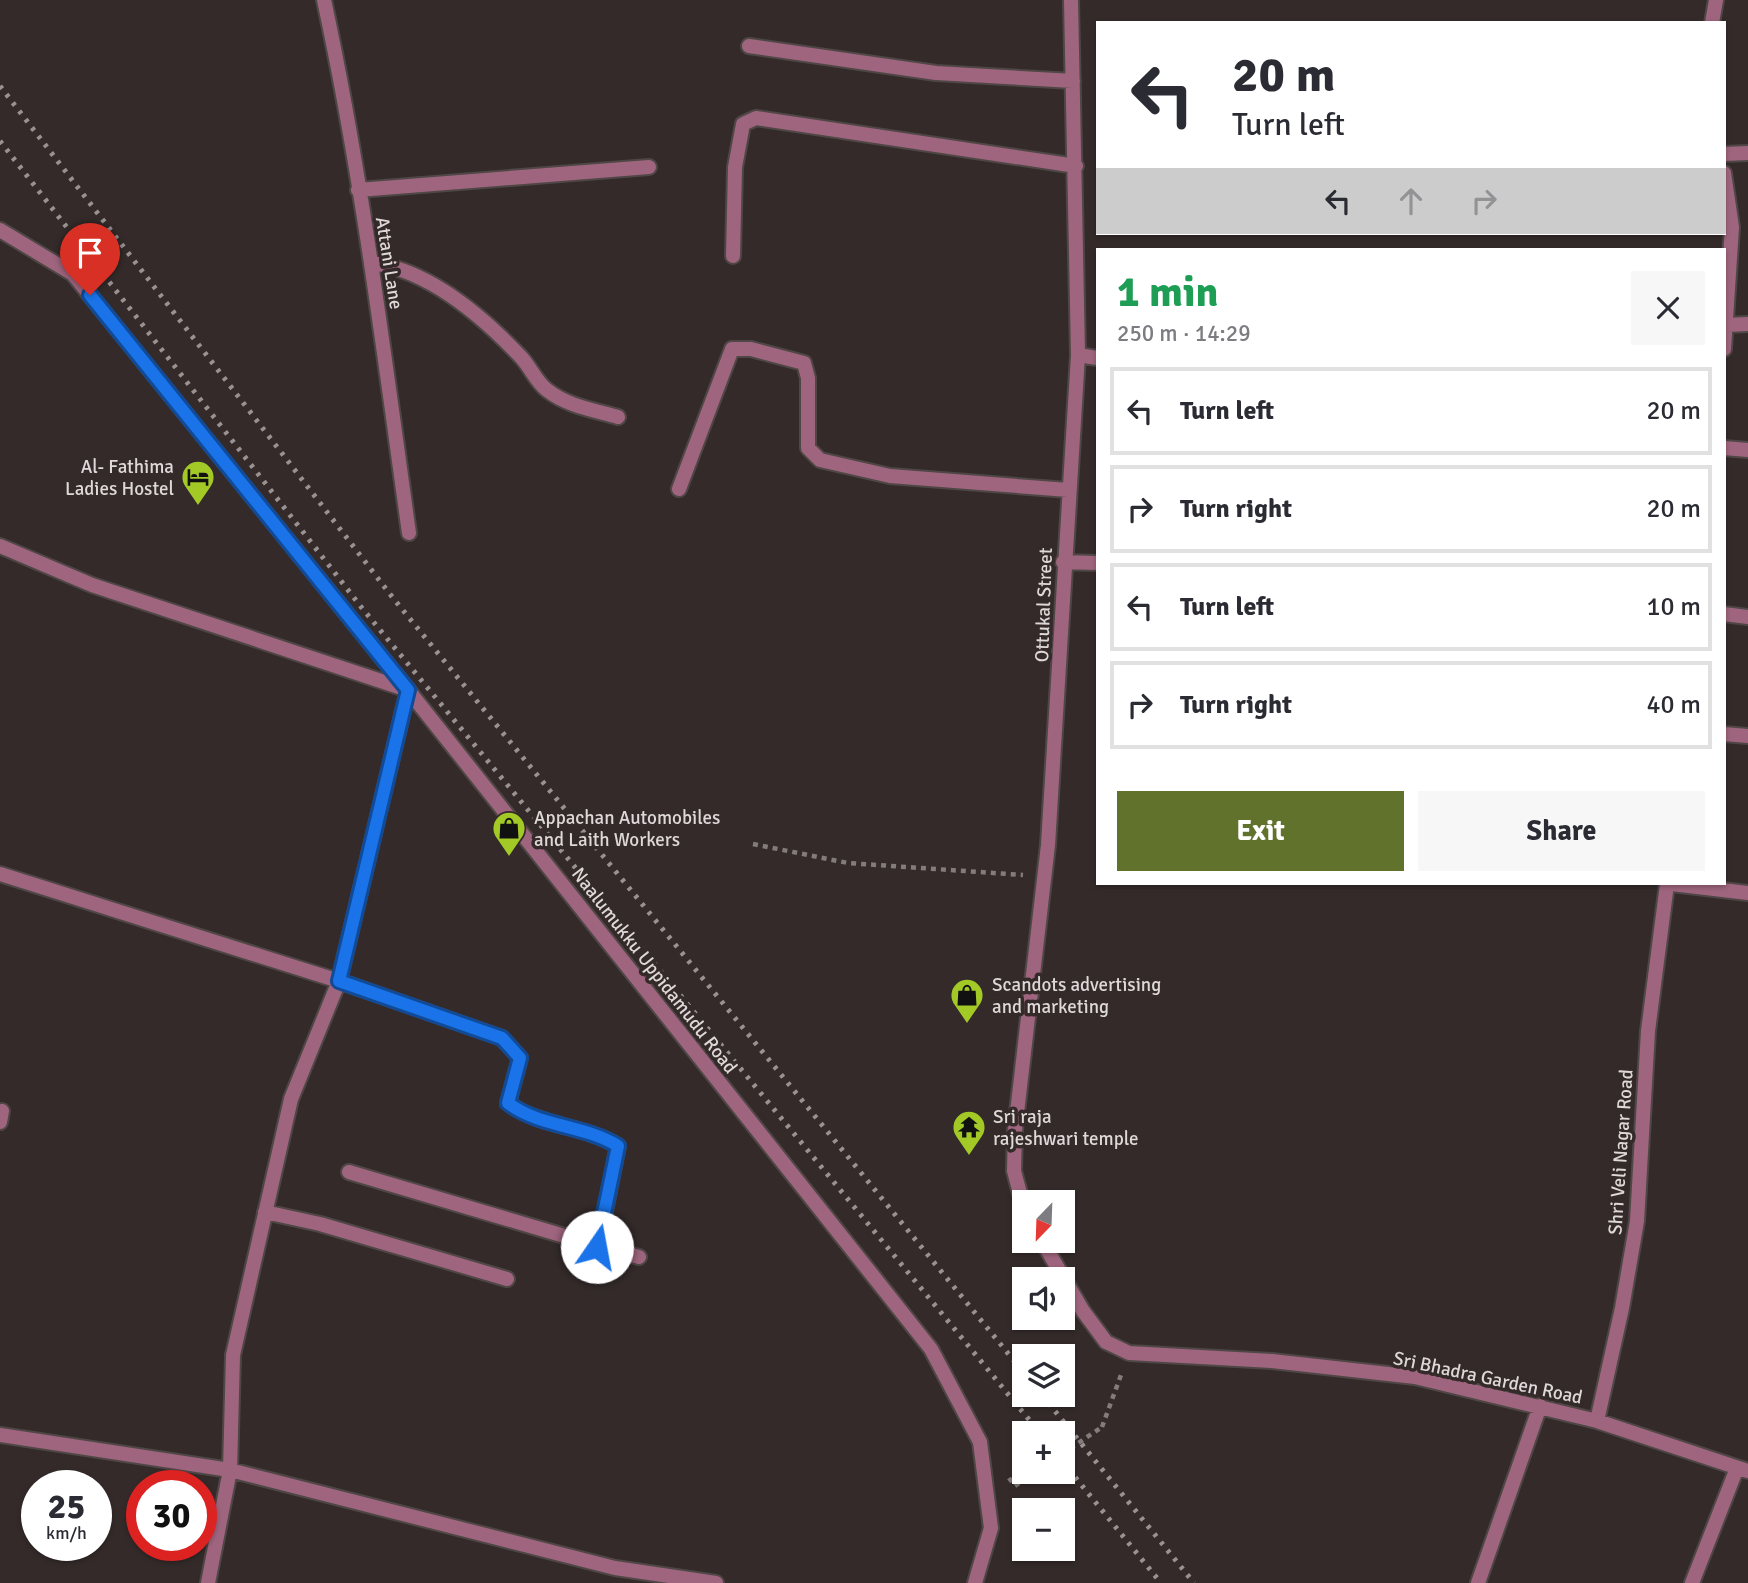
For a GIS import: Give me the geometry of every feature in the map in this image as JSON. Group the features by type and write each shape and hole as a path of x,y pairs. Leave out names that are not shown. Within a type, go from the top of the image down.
{"street":[{"name":"Attani Lane","path":"324,0 342,79 409,533"},
{"name":"Ottukal Street","path":"1019,1190 1014,1171 1015,1130 1045,876 1063,640 1063,562 1078,355 1071,0"},
{"path":"1712,21 1716,0"},
{"path":"749,47 936,73 1073,81"},
{"path":"733,257 735,167 743,124 757,118 1076,166"},
{"path":"1726,153 1748,153"},
{"path":"358,190 649,166"},
{"path":"1726,186 1732,227 1726,333"},
{"name":"Naalumukku Uppidamudu Road","path":"0,230 73,274 932,1349 980,1441 991,1528 975,1583"},
{"path":"371,263 408,270 426,279 522,357 546,389 573,404 618,417"},
{"path":"1727,325 1748,324"},
{"path":"679,489 733,349 751,349 804,363 808,378 808,448 820,460 890,476 1068,490"},
{"path":"1078,355 1096,358"},
{"path":"1726,448 1748,450"},
{"path":"0,546 92,585 408,690 339,981 291,1099 265,1212 233,1355 230,1470 208,1583"},
{"path":"1063,562 1096,563"},
{"path":"1726,614 1748,617"},
{"path":"1726,734 1748,737"},
{"path":"0,874 339,981 502,1038 520,1058 508,1103 520,1112 601,1135 618,1146 597,1247"},
{"name":"Shri Veli Nagar Road","path":"1597,1421 1622,1308 1637,1221 1647,1031 1669,885"},
{"path":"1678,885 1748,893"},
{"path":"349,1172 597,1247 639,1257"},
{"path":"265,1212 320,1224 507,1279"},
{"path":"1049,1253 1083,1311 1106,1342 1129,1353"},
{"name":"Sri Bhadra Garden Road","path":"1129,1353 1272,1361 1415,1377 1597,1421 1742,1469"},
{"path":"1478,1583 1540,1406"},
{"path":"0,1435 230,1470 615,1568 716,1583"},
{"path":"1692,1583 1742,1469"}],"path":[{"path":"753,844 848,863 1045,876"},
{"path":"1075,1445 1102,1427 1129,1353"}],"railway":[{"path":"0,86 393,598 1012,1358"},
{"path":"0,141 362,608 1030,1421"},
{"path":"1052,1407 1194,1583"},
{"path":"1075,1477 1161,1583"}],"place":[{"name":"Al- Fathima Ladies Hostel","path":"198,507"},
{"name":"Appachan Automobiles and Laith Workers","path":"509,858"},
{"name":"Scandots advertising and marketing","path":"967,1025"},
{"name":"Sri raja rajeshwari temple","path":"969,1157"}],"route":[{"path":"90,295 408,690 339,981 502,1038 520,1058 508,1103 520,1112 601,1135 618,1146 597,1247"}]}
